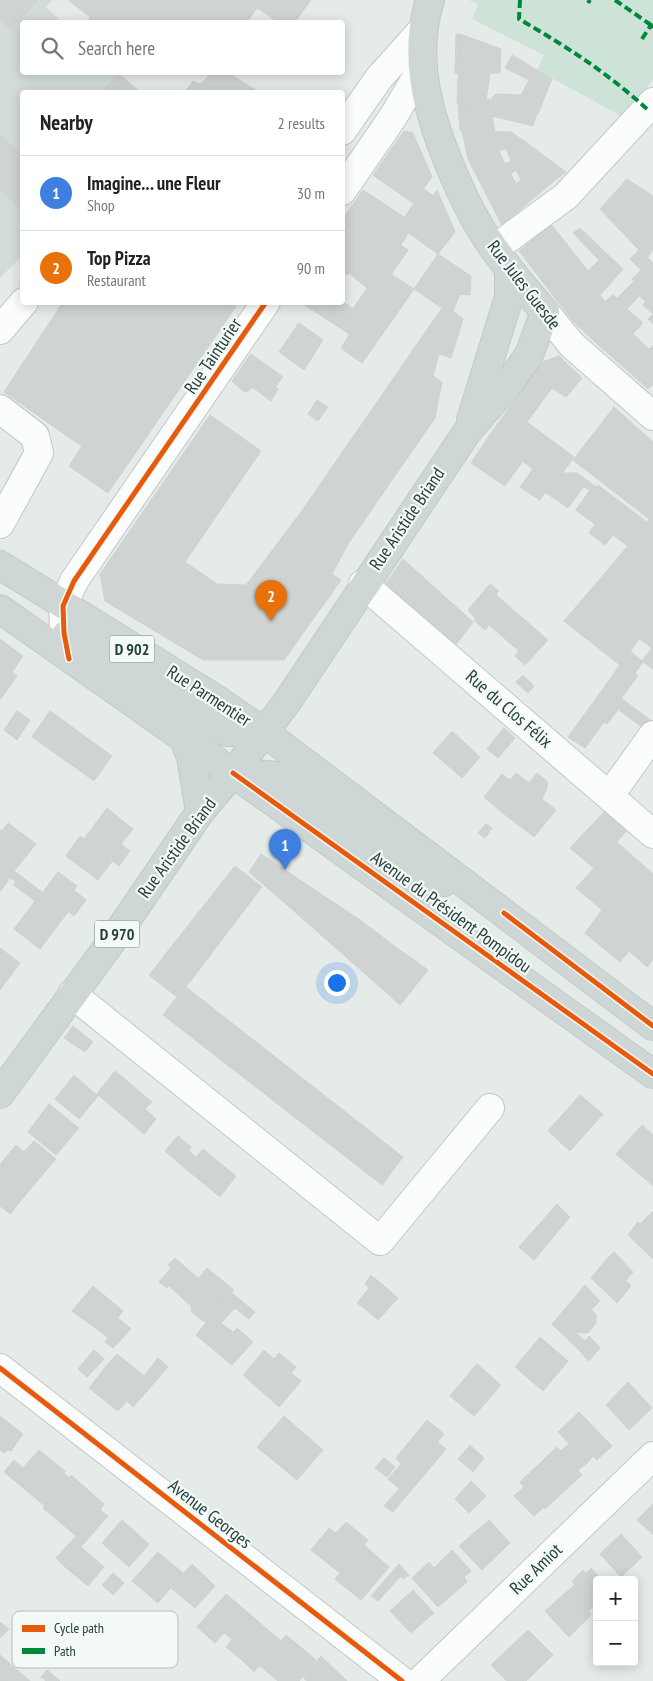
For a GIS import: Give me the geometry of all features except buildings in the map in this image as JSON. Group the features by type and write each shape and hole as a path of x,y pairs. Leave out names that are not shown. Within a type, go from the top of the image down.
{"main road":[{"name":"Rue Jules Guesde","path":"430,0 423,29 423,66 424,89 433,125 462,197 501,259 545,312"},
{"name":"Rue Aristide Briand","path":"467,432 509,296 501,259"},
{"name":"Rue Aristide Briand","path":"0,1094 116,934 200,812 264,732 467,432 510,382 529,355 545,312"},
{"name":"Rue Parmentier","path":"0,565 63,606 211,696 264,732"},
{"path":"0,605 35,616 66,646 197,720 226,732 264,732"},
{"name":"D 902","path":"0,609 66,646 184,739 233,773"},
{"name":"Avenue du Président Pompidou","path":"264,732 653,1026"},
{"path":"184,739 191,758 200,812"},
{"path":"233,773 281,776 394,858 504,914"},
{"name":"Avenue du Président Pompidou","path":"233,773 653,1074"}],"street":[{"path":"345,127 379,78 423,29"},
{"path":"345,187 393,117 423,66"},
{"path":"501,259 566,196 653,102"},
{"path":"0,330 21,305"},
{"name":"Rue Tainturier","path":"66,646 63,606 74,581 264,305"},
{"name":"Rue Jules Guesde","path":"545,312 572,345 653,416"},
{"path":"0,409 35,436 39,453 0,524"},
{"name":"Rue du Clos Félix","path":"363,584 653,834"},
{"path":"610,795 653,735"},
{"path":"72,994 380,1241 490,1108"},
{"name":"Avenue Georges","path":"0,1368 402,1681"},
{"name":"Rue Amiot","path":"420,1681 653,1456"}],"shaded area":[{"path":"0,0 52,0 46,7 60,20 20,20 20,75 120,75 138,90 20,90 20,258 0,278"}],"green space":[{"path":"469,0 653,0 653,80 623,117 537,70 544,55 472,19 478,4"}],"marked path":[{"path":"520,0 519,19 585,60 647,109"},
{"path":"615,0 651,25 653,22"},
{"path":"642,39 651,25 653,28"}],"cycle path":[{"path":"69,659 64,633 63,606 74,581 264,305"},
{"path":"233,773 653,1074"},
{"path":"504,913 653,1026"},
{"path":"0,1368 402,1681"}],"place":[{"name":"Top Pizza","path":"271,621"},
{"name":"Imagine... une Fleur","path":"285,870"}]}
